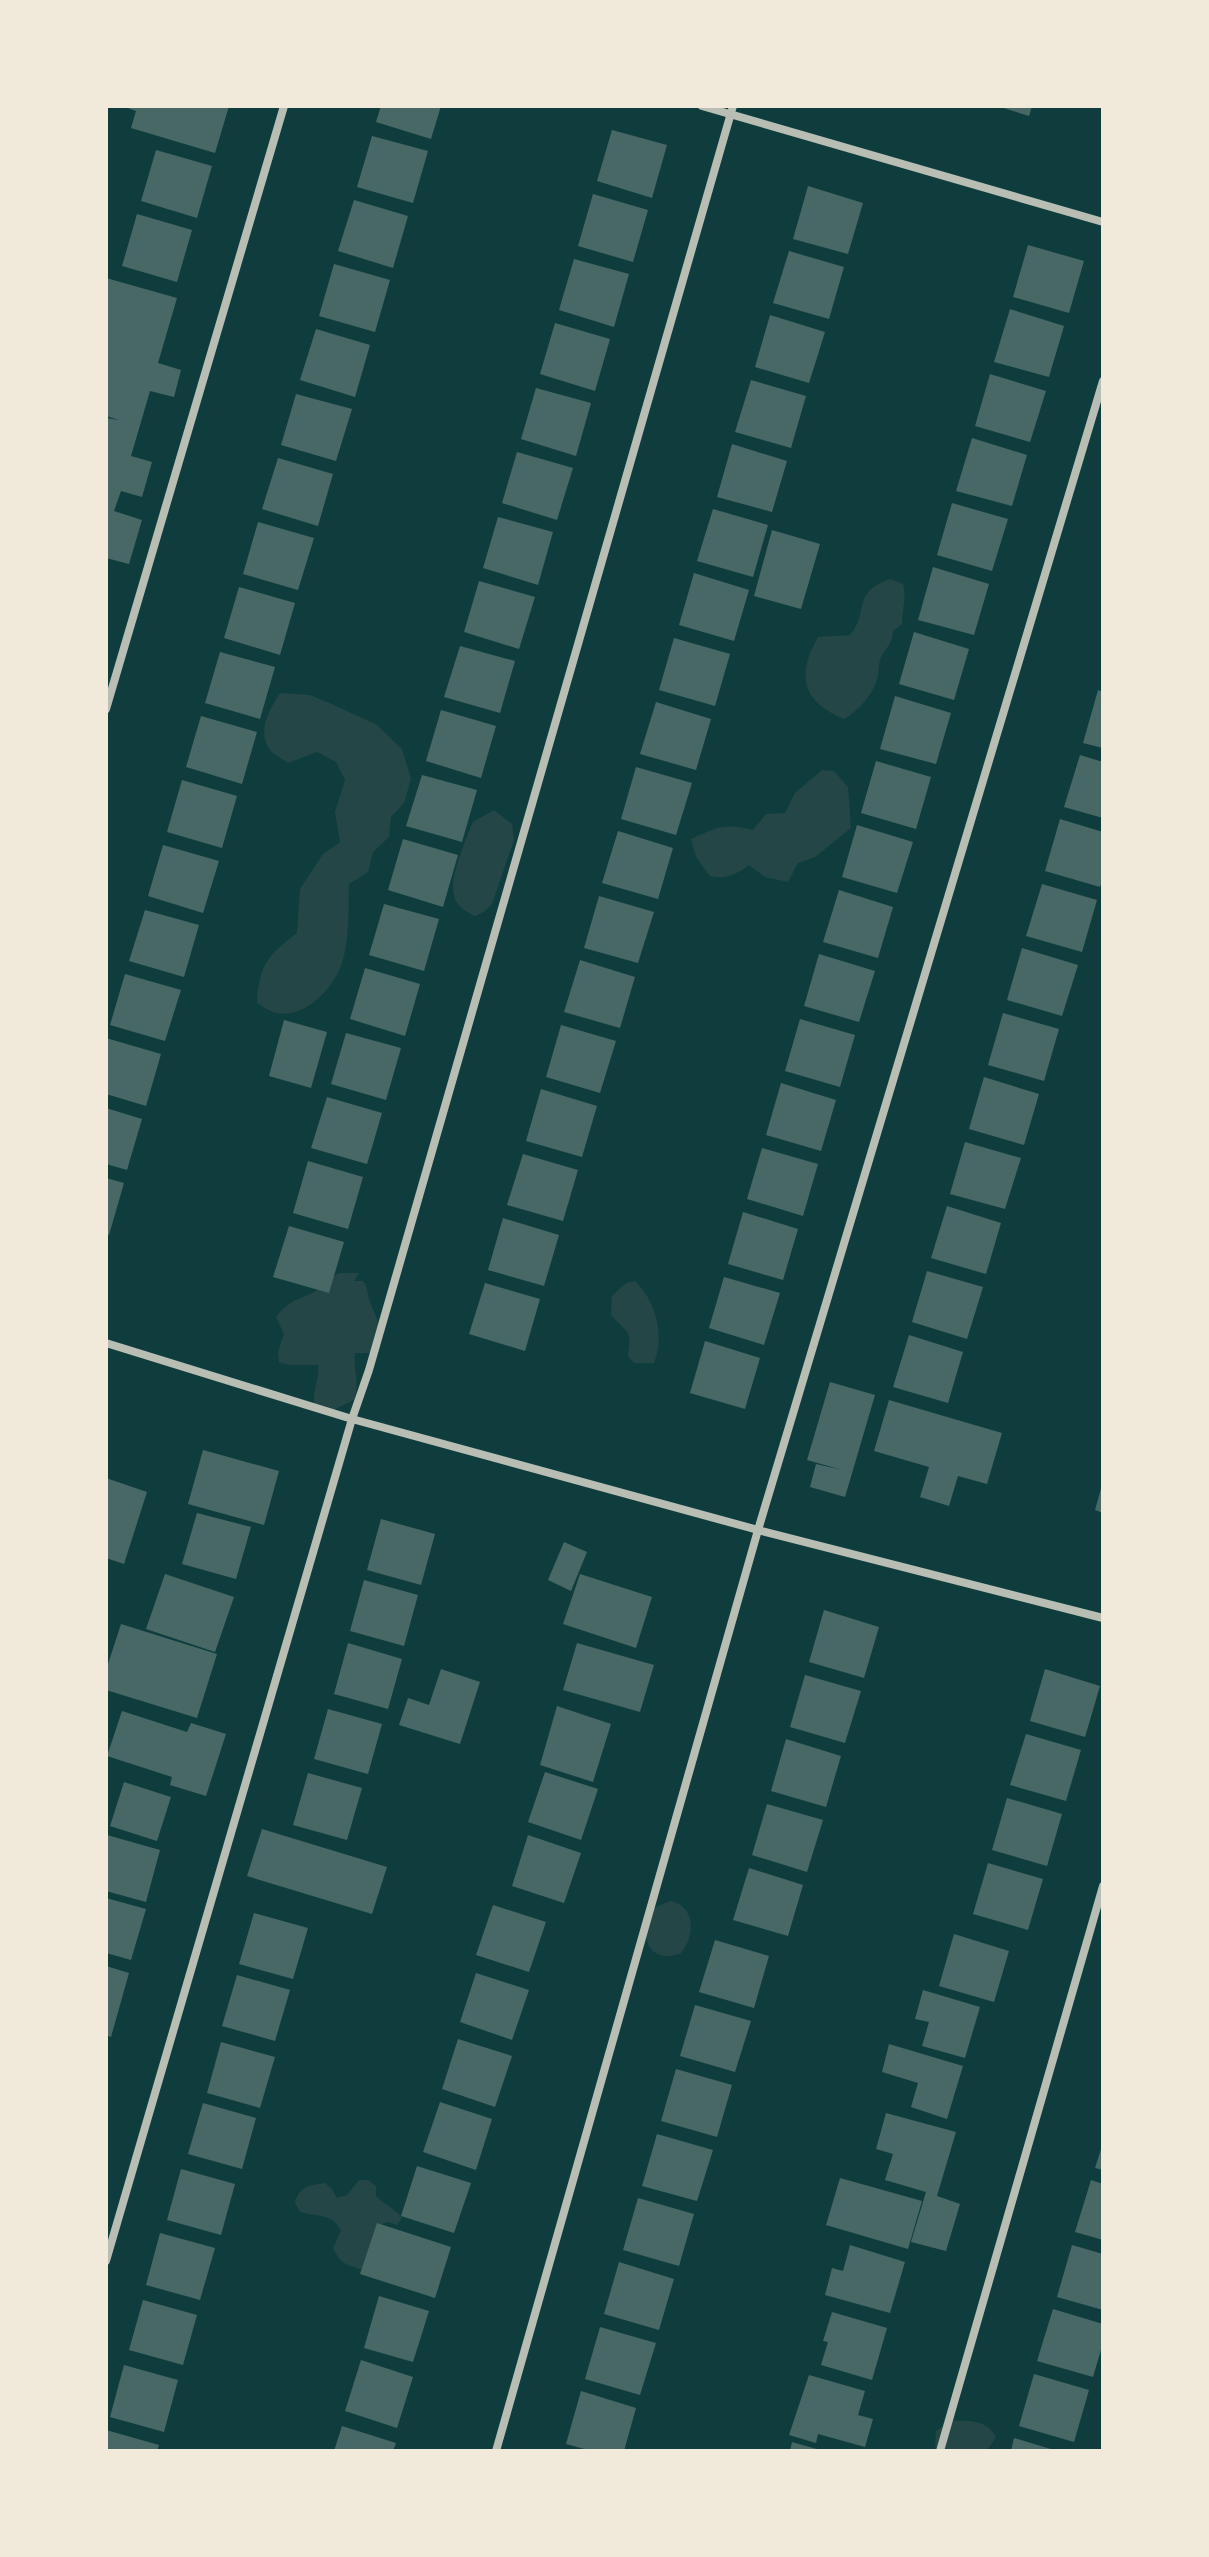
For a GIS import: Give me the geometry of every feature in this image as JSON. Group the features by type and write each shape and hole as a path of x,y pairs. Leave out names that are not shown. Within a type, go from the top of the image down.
{"street":[{"path":"106,709 284,106"},
{"path":"702,106 732,110 1103,222"},
{"path":"106,2261 352,1419 369,1370 732,110"},
{"path":"496,2451 758,1530 1103,381"},
{"path":"106,1343 352,1419 758,1530 1103,1618"},
{"path":"940,2451 1103,1886"}],"shaded area":[{"path":"890,579 903,584 902,624 893,631 879,662 877,680 871,692 844,719 819,704 807,686 805,675 811,651 818,637 850,635 856,627 865,597"},
{"path":"280,693 310,695 377,725 402,749 411,779 404,803 391,817 389,837 373,852 368,872 349,884 347,941 339,970 317,1000 296,1012 285,1014 273,1012 257,1003 260,979 272,955 297,933 300,889 323,854 340,842 335,812 345,780 336,762 317,752 288,763 271,751 264,729 268,714"},
{"path":"822,770 834,771 848,787 851,828 815,857 798,863 788,882 765,877 749,865 731,875 710,876 696,857 691,839 721,827 753,830 766,814 785,813 795,793"},
{"path":"494,810 512,824 514,840 492,904 475,916 455,899 453,882 473,822"},
{"path":"340,1273 359,1273 354,1281 365,1284 377,1319 378,1334 374,1353 355,1353 354,1400 329,1412 320,1410 314,1403 318,1365 279,1362 278,1352 284,1334 276,1317 292,1302 313,1293"},
{"path":"635,1281 648,1298 656,1319 659,1342 654,1363 634,1363 628,1356 627,1332 611,1315 612,1296 626,1283"},
{"path":"671,1901 685,1909 691,1931 681,1953 663,1956 650,1947 646,1931 653,1908"},
{"path":"359,2180 368,2180 376,2186 376,2196 402,2218 397,2225 388,2222 379,2225 376,2258 361,2269 344,2263 338,2257 333,2248 341,2231 334,2221 300,2212 295,2203 299,2193 310,2186 325,2183 337,2198 347,2195"},
{"path":"951,2421 983,2424 996,2437 987,2451 938,2451 935,2446 936,2431"}],"building":[{"path":"122,106 229,106 215,153 131,128 136,111"},
{"path":"381,106 441,106 431,139 376,122"},
{"path":"997,106 1032,106 1029,116"},
{"path":"612,130 667,145 652,198 597,181"},
{"path":"372,136 428,151 413,203 357,187"},
{"path":"156,150 212,166 197,218 141,201"},
{"path":"808,186 863,203 848,254 793,239"},
{"path":"593,194 648,210 633,262 578,246"},
{"path":"354,200 408,216 393,268 338,251"},
{"path":"137,214 192,230 177,282 122,266"},
{"path":"1028,245 1084,261 1069,313 1013,297"},
{"path":"789,251 844,267 829,319 773,303"},
{"path":"574,259 629,274 614,327 559,310"},
{"path":"334,264 390,280 375,332 319,316"},
{"path":"106,278 177,298 158,363 181,370 174,397 150,391 131,456 152,462 142,497 121,491 114,511 142,520 129,564 106,558 106,418 119,420 106,416"},
{"path":"1010,309 1064,326 1049,377 994,362"},
{"path":"770,315 825,332 809,383 755,367"},
{"path":"555,323 610,339 595,391 540,374"},
{"path":"316,329 370,345 355,397 300,380"},
{"path":"990,374 1046,391 1030,442 975,426"},
{"path":"751,380 806,396 791,448 735,432"},
{"path":"536,388 591,403 576,456 521,439"},
{"path":"296,394 352,409 336,461 281,445"},
{"path":"972,438 1027,455 1012,506 956,491"},
{"path":"732,444 787,461 772,512 717,497"},
{"path":"517,452 573,468 557,520 502,503"},
{"path":"278,458 333,474 318,526 262,509"},
{"path":"952,503 1008,519 992,571 937,555"},
{"path":"713,509 768,525 753,577 697,561"},
{"path":"498,517 553,532 538,585 483,568"},
{"path":"258,522 314,538 298,590 243,574"},
{"path":"772,530 820,544 801,609 754,596"},
{"path":"933,567 989,584 974,635 918,620"},
{"path":"694,573 749,590 734,641 679,625"},
{"path":"479,581 535,597 519,649 464,632"},
{"path":"239,587 295,603 280,655 224,638"},
{"path":"914,632 969,649 954,700 899,684"},
{"path":"674,638 730,654 715,706 659,690"},
{"path":"460,646 515,661 500,713 444,697"},
{"path":"220,652 275,667 260,719 205,703"},
{"path":"1098,690 1103,692 1103,748 1083,743"},
{"path":"895,696 951,713 936,764 880,749"},
{"path":"656,702 711,719 696,770 640,754"},
{"path":"441,710 496,726 481,778 426,761"},
{"path":"201,716 257,732 242,784 186,767"},
{"path":"1080,755 1103,762 1103,818 1064,807"},
{"path":"876,761 931,777 916,829 861,813"},
{"path":"636,767 692,783 676,835 621,819"},
{"path":"422,775 477,790 462,842 406,826"},
{"path":"182,780 237,796 222,848 167,832"},
{"path":"1060,819 1103,832 1103,878 1100,887 1045,871"},
{"path":"857,825 913,842 897,893 842,877"},
{"path":"618,831 673,848 658,899 602,883"},
{"path":"403,839 458,855 443,907 388,890"},
{"path":"163,845 219,861 203,913 148,896"},
{"path":"1042,884 1097,900 1082,952 1026,936"},
{"path":"839,890 893,907 878,958 823,942"},
{"path":"599,896 654,912 638,963 584,948"},
{"path":"384,904 439,919 424,971 369,955"},
{"path":"145,910 199,925 184,977 129,961"},
{"path":"1022,948 1078,965 1062,1016 1007,1000"},
{"path":"819,954 875,971 859,1022 804,1006"},
{"path":"580,960 635,977 620,1028 564,1012"},
{"path":"365,968 420,984 405,1036 350,1019"},
{"path":"125,974 181,990 165,1041 110,1025"},
{"path":"1003,1013 1059,1029 1044,1081 988,1065"},
{"path":"800,1019 855,1035 840,1087 785,1071"},
{"path":"284,1020 327,1032 311,1088 269,1076"},
{"path":"561,1025 616,1041 600,1093 546,1077"},
{"path":"346,1033 401,1048 386,1100 331,1084"},
{"path":"106,1038 161,1054 146,1106 106,1094"},
{"path":"984,1077 1039,1094 1024,1145 969,1129"},
{"path":"781,1083 836,1100 821,1151 766,1135"},
{"path":"541,1089 597,1106 582,1157 526,1141"},
{"path":"327,1097 382,1113 367,1164 311,1148"},
{"path":"106,1108 142,1119 127,1170 106,1164"},
{"path":"965,1142 1021,1158 1005,1209 950,1194"},
{"path":"762,1148 818,1164 803,1216 747,1199"},
{"path":"523,1154 578,1170 563,1221 507,1205"},
{"path":"308,1161 363,1177 348,1229 293,1213"},
{"path":"106,1178 124,1183 109,1235 106,1234"},
{"path":"947,1206 1001,1223 986,1274 931,1258"},
{"path":"743,1212 798,1229 783,1280 728,1264"},
{"path":"503,1218 559,1235 544,1286 488,1270"},
{"path":"289,1226 344,1242 329,1293 273,1277"},
{"path":"927,1271 983,1287 967,1339 912,1322"},
{"path":"724,1277 780,1293 764,1345 709,1328"},
{"path":"485,1283 540,1299 525,1351 469,1334"},
{"path":"909,1335 963,1352 948,1403 893,1387"},
{"path":"705,1341 760,1358 745,1409 690,1393"},
{"path":"830,1382 875,1395 845,1497 810,1487 816,1464 842,1470 807,1460"},
{"path":"889,1400 1002,1433 987,1484 958,1476 949,1506 920,1497 929,1467 874,1451"},
{"path":"203,1450 279,1471 264,1525 188,1504"},
{"path":"106,1478 147,1492 124,1564 106,1558"},
{"path":"1103,1485 1103,1513 1095,1510"},
{"path":"197,1513 251,1527 236,1579 182,1564"},
{"path":"381,1519 435,1534 421,1585 367,1570"},
{"path":"564,1542 587,1552 571,1591 548,1580"},
{"path":"165,1574 234,1597 215,1652 146,1629"},
{"path":"580,1574 652,1597 636,1648 563,1624"},
{"path":"364,1580 418,1595 404,1646 350,1631"},
{"path":"824,1610 879,1627 864,1678 809,1662"},
{"path":"121,1624 217,1654 197,1718 106,1690 106,1670"},
{"path":"348,1643 402,1659 388,1709 334,1694"},
{"path":"577,1643 654,1665 640,1712 563,1690"},
{"path":"441,1669 480,1682 460,1744 399,1725 408,1698 429,1705"},
{"path":"1045,1669 1100,1686 1085,1737 1030,1721"},
{"path":"805,1675 861,1691 845,1743 790,1727"},
{"path":"557,1706 611,1724 593,1782 540,1765"},
{"path":"328,1709 382,1724 368,1774 314,1759"},
{"path":"122,1711 187,1732 191,1723 226,1734 206,1796 170,1785 172,1777 107,1756"},
{"path":"1026,1734 1081,1750 1066,1801 1010,1785"},
{"path":"786,1739 841,1756 826,1807 771,1791"},
{"path":"545,1772 598,1789 581,1840 528,1822"},
{"path":"308,1773 362,1788 347,1840 293,1825"},
{"path":"124,1782 171,1797 157,1841 110,1826"},
{"path":"1007,1798 1062,1814 1047,1866 992,1850"},
{"path":"767,1804 823,1820 807,1872 752,1855"},
{"path":"262,1829 387,1867 372,1914 247,1876"},
{"path":"107,1835 160,1850 146,1902 106,1891"},
{"path":"528,1835 581,1853 564,1903 512,1886"},
{"path":"988,1863 1043,1879 1028,1930 973,1914"},
{"path":"749,1868 803,1885 788,1936 733,1920"},
{"path":"106,1898 146,1909 131,1960 106,1953"},
{"path":"493,1905 546,1922 529,1972 476,1955"},
{"path":"254,1913 308,1928 293,1979 239,1964"},
{"path":"954,1934 1009,1951 994,2002 939,1986"},
{"path":"715,1940 769,1956 754,2008 699,1992"},
{"path":"106,1966 129,1973 111,2037 106,2035"},
{"path":"476,1973 529,1990 512,2040 460,2022"},
{"path":"237,1975 290,1990 275,2041 222,2026"},
{"path":"923,1990 980,2007 965,2058 922,2046 929,2022 915,2019"},
{"path":"695,2005 751,2021 735,2072 680,2056"},
{"path":"458,2039 512,2056 495,2107 442,2089"},
{"path":"221,2042 275,2057 260,2108 207,2093"},
{"path":"889,2044 963,2066 947,2119 911,2107 918,2083 882,2072"},
{"path":"676,2069 732,2085 717,2137 661,2121"},
{"path":"440,2102 492,2119 476,2170 423,2152"},
{"path":"203,2103 256,2118 242,2169 188,2154"},
{"path":"886,2113 956,2132 937,2196 960,2204 946,2251 911,2242 926,2192 885,2180 893,2154 876,2149"},
{"path":"657,2134 713,2150 697,2201 642,2186"},
{"path":"1103,2143 1103,2170 1095,2168"},
{"path":"417,2166 471,2183 454,2233 401,2216"},
{"path":"181,2169 235,2184 221,2235 167,2220"},
{"path":"840,2178 922,2201 908,2249 826,2225"},
{"path":"1091,2180 1103,2184 1103,2240 1075,2232"},
{"path":"638,2198 694,2214 679,2266 623,2250"},
{"path":"377,2223 451,2247 435,2298 360,2274"},
{"path":"160,2233 215,2248 200,2300 146,2285"},
{"path":"850,2245 905,2262 890,2313 825,2295 832,2268 843,2271"},
{"path":"1072,2245 1103,2254 1103,2310 1057,2297"},
{"path":"619,2262 674,2279 659,2330 604,2314"},
{"path":"379,2296 429,2311 413,2362 364,2348"},
{"path":"143,2300 197,2315 183,2365 129,2350"},
{"path":"1053,2309 1103,2324 1103,2343 1093,2377 1037,2361"},
{"path":"832,2312 887,2328 872,2380 821,2365 828,2342 823,2341"},
{"path":"600,2327 656,2343 640,2395 585,2379"},
{"path":"361,2360 413,2377 397,2428 345,2411"},
{"path":"124,2365 178,2380 164,2432 110,2417"},
{"path":"1034,2374 1089,2390 1074,2442 1019,2426"},
{"path":"809,2375 865,2391 858,2415 873,2419 865,2447 818,2434 816,2443 789,2435"},
{"path":"581,2391 636,2408 624,2451 592,2451 566,2444"},
{"path":"342,2426 396,2443 393,2451 334,2451"},
{"path":"106,2430 159,2445 157,2451 106,2451"},
{"path":"1014,2438 1054,2450 1054,2451 1011,2451"},
{"path":"792,2442 820,2450 820,2451 790,2451"}]}
